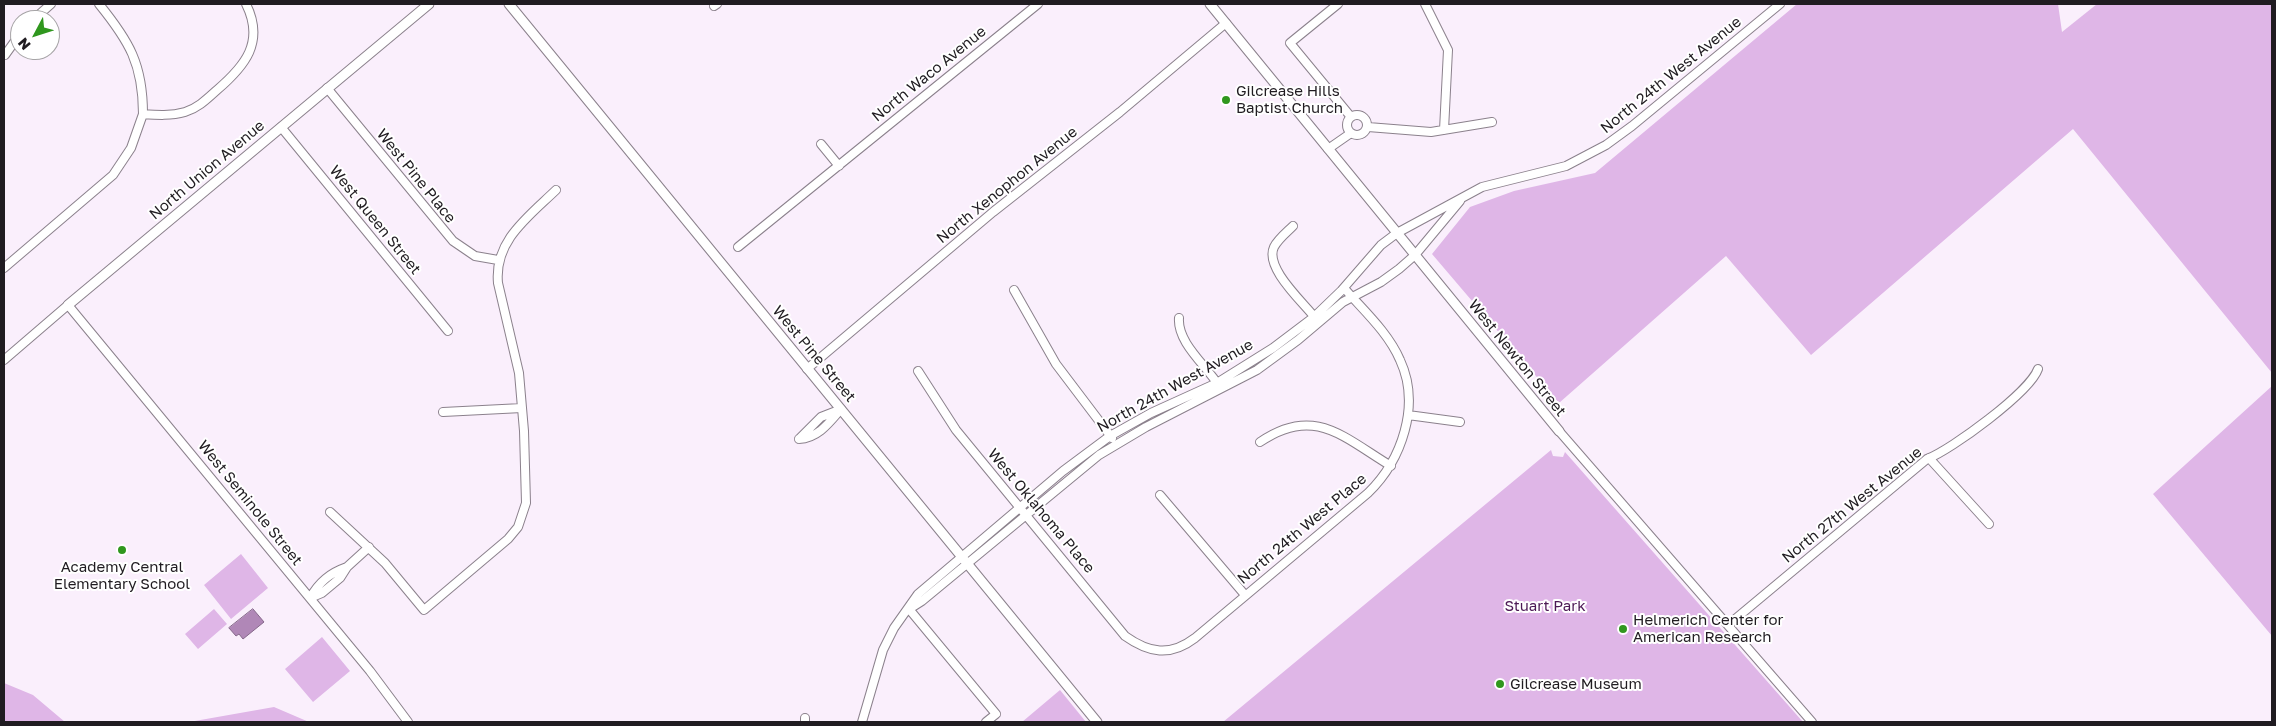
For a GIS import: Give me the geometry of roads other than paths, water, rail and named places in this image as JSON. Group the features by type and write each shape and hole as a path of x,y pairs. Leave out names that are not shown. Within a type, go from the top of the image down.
{"street":[{"path":"4,268 113,175 131,148 143,114 143,90 137,62 121,32 99,4"},
{"path":"143,114 176,114 198,106 235,74 245,63 250,51 252,24 246,4"},
{"name":"North Union Avenue","path":"4,359 429,4"},
{"name":"West Pine Street","path":"509,4 1097,722"},
{"name":"North Waco Avenue","path":"738,247 1038,4"},
{"name":"West Newton Street","path":"1210,4 1559,431 1812,722"},
{"path":"1338,4 1290,43 1351,117"},
{"path":"1425,4 1448,50 1444,130"},
{"name":"North 24th West Avenue","path":"909,609 922,601 1081,470 1116,444 1219,386 1271,361 1316,320 1376,250 1397,234 1482,187 1566,166 1606,145 1632,126 1780,4"},
{"name":"North Xenophon Avenue","path":"807,369 993,212 1120,112 1226,23"},
{"path":"5,55 10,48"},
{"name":"West Pine Place","path":"327,88 453,241 475,256 498,260"},
{"path":"1350,134 1347,126 1351,117 1363,116 1368,127"},
{"path":"1368,127 1422,132 1492,122"},
{"name":"West Queen Street","path":"280,127 448,332"},
{"path":"1328,149 1350,134 1362,135 1368,127"},
{"path":"821,144 839,166"},
{"path":"330,512 369,547 424,610 508,539 518,528 526,503 522,408 518,373 498,283 498,260 510,236 556,190"},
{"name":"North 24th West Avenue","path":"1316,320 1352,297 1381,282 1415,255 1447,219 1462,198"},
{"path":"1293,226 1274,247 1273,262 1281,277 1316,320"},
{"name":"North 24th West Place","path":"1158,652 1187,644 1368,493 1382,480 1391,466 1403,436 1408,414 1408,386 1400,360 1386,336 1344,288"},
{"path":"1014,290 1056,364 1116,444"},
{"name":"West Seminole Street","path":"68,305 370,671 408,722"},
{"path":"1179,318 1178,325 1183,337 1219,386"},
{"name":"North 27th West Avenue","path":"1728,625 1868,506 1929,458 1957,442 1984,422 2035,377 2038,369"},
{"name":"West Oklahoma Place","path":"918,371 947,419 1125,636 1139,646 1158,652"},
{"name":"North 24th West Avenue","path":"862,722 883,650 894,628 918,594 961,556 1110,436 1151,413 1219,386"},
{"path":"442,412 522,408"},
{"path":"841,409 829,424 810,439 799,440 822,417 841,409"},
{"path":"1408,414 1460,422"},
{"path":"1260,442 1278,429 1312,424 1340,435 1391,466"},
{"path":"1929,458 1990,524"},
{"path":"1160,494 1245,596"},
{"path":"310,598 316,586 333,572 347,567 369,547"},
{"path":"909,609 996,714 986,722"}],"place":[{"name":"Gilcrease Hills Baptist Church","path":"1226,100"},
{"name":"Academy Central Elementary School","path":"122,550"},
{"name":"Helmerich Center for American Research","path":"1623,629"},
{"name":"Gilcrease Museum","path":"1500,684"}],"park label":[{"name":"Stuart Park","path":"1545,606"}]}
